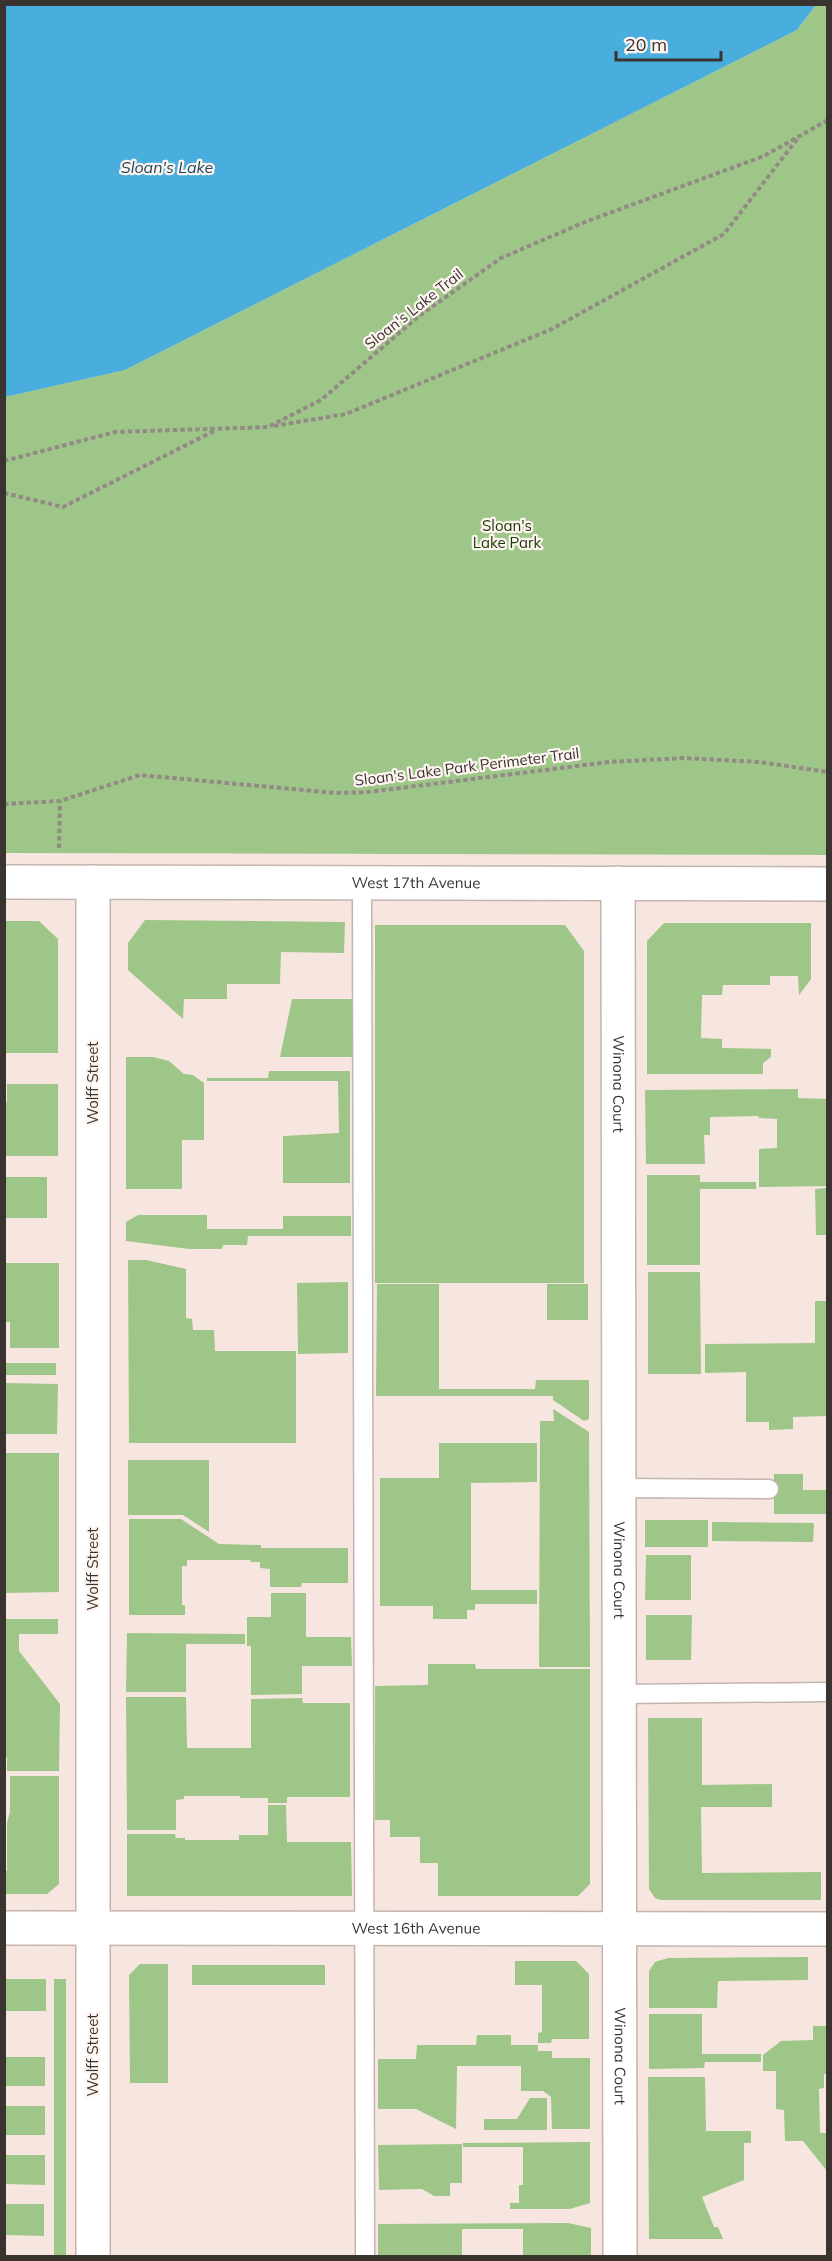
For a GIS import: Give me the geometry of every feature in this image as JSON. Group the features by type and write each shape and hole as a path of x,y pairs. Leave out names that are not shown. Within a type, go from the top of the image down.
{"street":[{"name":"West 17th Avenue","path":"4,882 362,881 828,884"},
{"name":"Wolff Street","path":"93,882 93,2256"},
{"name":"Winona Court","path":"618,883 620,2256"},
{"name":"West 16th Avenue","path":"4,1928 828,1929"}],"lane":[{"path":"362,881 365,2256"},
{"path":"619,1488 769,1489"},
{"path":"619,1694 828,1692"}],"path":[{"name":"Sloan's Lake Trail","path":"4,461 115,432 268,427 321,400 419,316 501,258 585,222 764,156 828,120"},
{"path":"268,427 346,414 552,329 724,234 800,135"},
{"path":"4,494 63,507 219,429"},
{"name":"Sloan's Lake Park Perimeter Trail","path":"4,804 60,801 140,775 336,793 368,792 609,762 684,758 759,762 828,772"},
{"path":"59,849 60,801"}],"green space":[{"name":"Sloan's Lake Park","path":"816,5 827,5 827,855 5,853 4,397 125,370 797,30"},
{"path":"145,920 345,922 344,953 281,952 280,984 227,984 227,999 184,999 183,1019 128,970 128,943"},
{"path":"4,921 39,921 58,939 58,1053 5,1053"},
{"path":"664,923 811,923 811,979 799,995 798,976 770,976 770,985 723,985 722,995 702,995 701,1038 722,1039 722,1048 771,1049 771,1057 763,1063 763,1074 647,1074 647,941"},
{"path":"375,925 565,925 584,951 584,1283 375,1283"},
{"path":"292,999 352,999 352,1057 280,1057"},
{"path":"126,1057 153,1057 169,1061 184,1074 193,1075 204,1083 204,1140 182,1140 182,1189 126,1189"},
{"path":"269,1071 350,1071 350,1183 283,1183 283,1136 339,1133 338,1081 207,1081 207,1078 268,1078"},
{"path":"7,1084 58,1084 58,1156 5,1156 4,1102 7,1102"},
{"path":"798,1089 798,1098 827,1099 827,1186 759,1187 759,1149 777,1148 777,1119 759,1118 758,1116 710,1117 710,1135 704,1135 705,1164 646,1164 645,1090"},
{"path":"647,1175 700,1175 700,1182 756,1182 756,1189 700,1189 700,1265 647,1265"},
{"path":"6,1177 47,1177 47,1218 6,1218"},
{"path":"827,1188 827,1235 816,1235 815,1189"},
{"path":"138,1215 207,1215 207,1229 283,1229 283,1216 351,1216 351,1236 248,1236 247,1245 223,1245 222,1249 189,1249 126,1241 126,1222"},
{"path":"128,1260 146,1260 186,1269 186,1318 192,1319 193,1330 214,1330 215,1351 296,1351 296,1443 129,1443"},
{"path":"4,1263 59,1263 59,1348 10,1348 10,1322 5,1322"},
{"path":"648,1272 700,1272 701,1374 648,1374"},
{"path":"348,1282 348,1353 298,1354 297,1283"},
{"path":"377,1284 439,1284 439,1389 535,1389 536,1380 589,1380 589,1419 584,1421 553,1400 553,1396 376,1396"},
{"path":"547,1284 588,1284 588,1320 547,1320"},
{"path":"815,1301 827,1301 827,1416 793,1417 793,1429 769,1430 769,1422 746,1422 746,1372 705,1373 705,1344 815,1343"},
{"path":"4,1363 56,1363 56,1375 5,1375"},
{"path":"5,1383 58,1384 57,1434 5,1434"},
{"path":"553,1409 589,1432 590,1667 539,1667 540,1421 554,1421"},
{"path":"439,1443 537,1443 537,1482 471,1483 471,1590 537,1590 537,1604 475,1604 475,1610 467,1610 467,1619 433,1619 433,1606 380,1606 380,1478 439,1478"},
{"path":"4,1453 59,1453 59,1592 5,1593"},
{"path":"128,1460 209,1460 209,1532 183,1515 128,1515"},
{"path":"774,1474 803,1474 803,1490 827,1490 827,1514 774,1514"},
{"path":"129,1519 181,1519 219,1544 261,1545 261,1548 348,1548 348,1583 302,1583 301,1587 270,1587 270,1569 260,1568 260,1562 187,1560 187,1566 182,1566 182,1605 185,1605 185,1615 129,1615"},
{"path":"645,1520 708,1520 708,1547 645,1547"},
{"path":"712,1522 814,1523 813,1542 712,1541"},
{"path":"646,1555 691,1555 691,1600 645,1600"},
{"path":"271,1593 306,1593 306,1637 351,1637 352,1666 302,1666 302,1694 251,1695 251,1646 247,1646 247,1617 271,1617"},
{"path":"646,1615 692,1615 691,1660 646,1660"},
{"path":"4,1619 58,1619 58,1634 19,1634 19,1651 60,1704 59,1771 7,1771 7,1757 4,1757"},
{"path":"127,1633 245,1634 245,1644 186,1644 186,1692 126,1692"},
{"path":"428,1664 475,1664 476,1669 590,1669 590,1884 578,1896 438,1896 438,1863 420,1863 420,1837 390,1837 390,1820 375,1820 375,1686 428,1685"},
{"path":"126,1697 186,1697 187,1748 251,1748 251,1699 302,1698 303,1703 350,1703 350,1797 287,1797 287,1803 268,1803 268,1798 184,1796 184,1799 176,1800 176,1830 127,1830"},
{"path":"648,1718 702,1718 702,1785 772,1784 772,1807 701,1807 702,1873 821,1872 821,1900 661,1900 655,1898 649,1889"},
{"path":"10,1776 59,1776 59,1884 47,1894 5,1894"},
{"path":"268,1805 286,1805 287,1842 351,1842 352,1896 127,1896 127,1834 175,1834 176,1838 185,1838 185,1840 239,1840 239,1835 268,1835"},
{"path":"808,1957 808,1980 718,1981 717,2008 649,2008 649,1971 655,1962 668,1958"},
{"path":"515,1961 576,1961 589,1974 589,2039 552,2039 551,2043 538,2043 538,2033 542,2032 542,1985 515,1985"},
{"path":"140,1964 168,1964 168,2083 130,2083 129,1975"},
{"path":"192,1965 325,1965 325,1985 192,1985"},
{"path":"5,1979 46,1979 46,2011 5,2011"},
{"path":"54,1979 66,1979 66,2256 54,2256"},
{"path":"649,2014 702,2014 702,2054 761,2054 761,2062 705,2062 704,2068 649,2069"},
{"path":"813,2026 827,2026 827,2074 824,2074 824,2088 819,2089 820,2133 827,2133 827,2171 803,2141 785,2141 784,2110 776,2109 776,2071 763,2071 763,2055 781,2041 813,2040"},
{"path":"477,2035 511,2035 511,2045 538,2045 538,2051 552,2051 552,2058 590,2058 590,2129 552,2129 551,2097 543,2091 521,2091 521,2066 457,2066 456,2129 416,2109 378,2109 378,2059 416,2059 417,2045 476,2045"},
{"path":"4,2057 45,2057 45,2086 5,2086"},
{"path":"648,2077 705,2077 706,2131 751,2131 751,2143 744,2143 744,2180 702,2197 714,2227 718,2227 723,2239 649,2239"},
{"path":"530,2098 547,2098 547,2130 484,2130 484,2119 517,2119"},
{"path":"4,2106 45,2106 45,2135 5,2135"},
{"path":"590,2142 590,2203 570,2209 510,2209 510,2203 519,2203 519,2185 523,2185 523,2147 463,2147 463,2143"},
{"path":"462,2144 462,2183 450,2183 450,2196 434,2196 422,2189 379,2190 378,2145"},
{"path":"5,2155 45,2155 45,2185 5,2184"},
{"path":"5,2204 44,2204 44,2236 5,2235"},
{"path":"568,2223 591,2228 591,2256 523,2256 523,2229 462,2229 462,2256 378,2256 378,2224"}],"water":[{"name":"Sloan's Lake","path":"4,5 816,5 797,30 125,370 5,397"}]}
